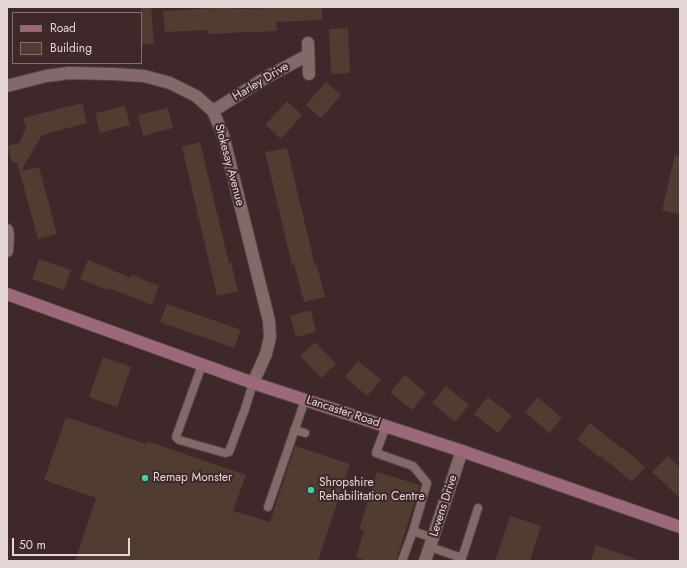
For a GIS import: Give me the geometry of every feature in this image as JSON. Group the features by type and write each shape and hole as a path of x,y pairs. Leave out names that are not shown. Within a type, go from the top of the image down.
{"street":[{"name":"Harley Drive","path":"213,111 308,49 309,74"},
{"name":"Stokesay Avenue","path":"7,86 46,76 69,73 144,76 170,83 196,96 213,111 223,135 269,321 270,337 266,354 253,383"},
{"path":"7,230 7,251"},
{"name":"Lancaster Road","path":"7,294 253,383 462,451 680,528"},
{"name":"Levens Drive","path":"425,561 462,451"}],"lane":[{"path":"202,364 176,437 179,440 225,453 229,452 253,383"},
{"path":"268,507 305,400"},
{"path":"386,426 376,453 413,466 428,483 402,561"},
{"path":"294,430 304,433"},
{"path":"413,531 461,560 478,508"}],"building":[{"path":"141,7 151,7 154,44 142,45"},
{"path":"234,7 234,9 322,7 322,20 276,22 277,31 207,34 207,30 165,32 163,11"},
{"path":"348,28 350,73 331,74 329,29"},
{"path":"326,82 341,95 321,118 306,105"},
{"path":"287,101 302,115 281,139 265,125"},
{"path":"82,103 87,123 42,135 21,171 39,167 57,234 38,239 17,162 12,163 8,146 19,143 26,128 23,118"},
{"path":"125,106 130,125 100,133 95,113"},
{"path":"168,108 173,128 143,136 138,115"},
{"path":"200,142 229,263 231,262 238,291 217,296 182,147"},
{"path":"287,148 315,266 317,265 325,297 304,302 294,264 292,265 265,152"},
{"path":"675,155 680,155 680,214 662,210"},
{"path":"39,259 71,270 64,290 32,279"},
{"path":"88,260 131,278 132,275 159,286 152,305 109,288 108,290 80,279"},
{"path":"167,304 241,330 234,348 160,322"},
{"path":"311,310 316,332 296,337 290,316"},
{"path":"315,342 336,364 321,378 300,356"},
{"path":"103,357 131,367 117,407 89,397"},
{"path":"358,361 381,380 367,396 345,377"},
{"path":"405,375 426,393 412,410 390,392"},
{"path":"446,386 469,405 455,422 432,403"},
{"path":"488,397 512,416 498,433 474,414"},
{"path":"538,397 562,418 549,433 525,412"},
{"path":"66,417 146,444 147,441 246,475 233,511 270,522 295,446 350,464 318,561 75,561 96,498 44,480"},
{"path":"590,423 621,448 622,447 645,467 632,482 601,456 600,458 577,439"},
{"path":"668,456 680,468 680,498 652,472"},
{"path":"377,472 420,485 396,561 367,561 356,557 364,531 359,529"},
{"path":"510,516 541,526 530,561 495,561"},
{"path":"596,545 636,559 636,561 591,561"}],"place":[{"name":"Remap Monster","path":"145,478"},
{"name":"Shropshire Rehabilitation Centre","path":"311,490"}]}
